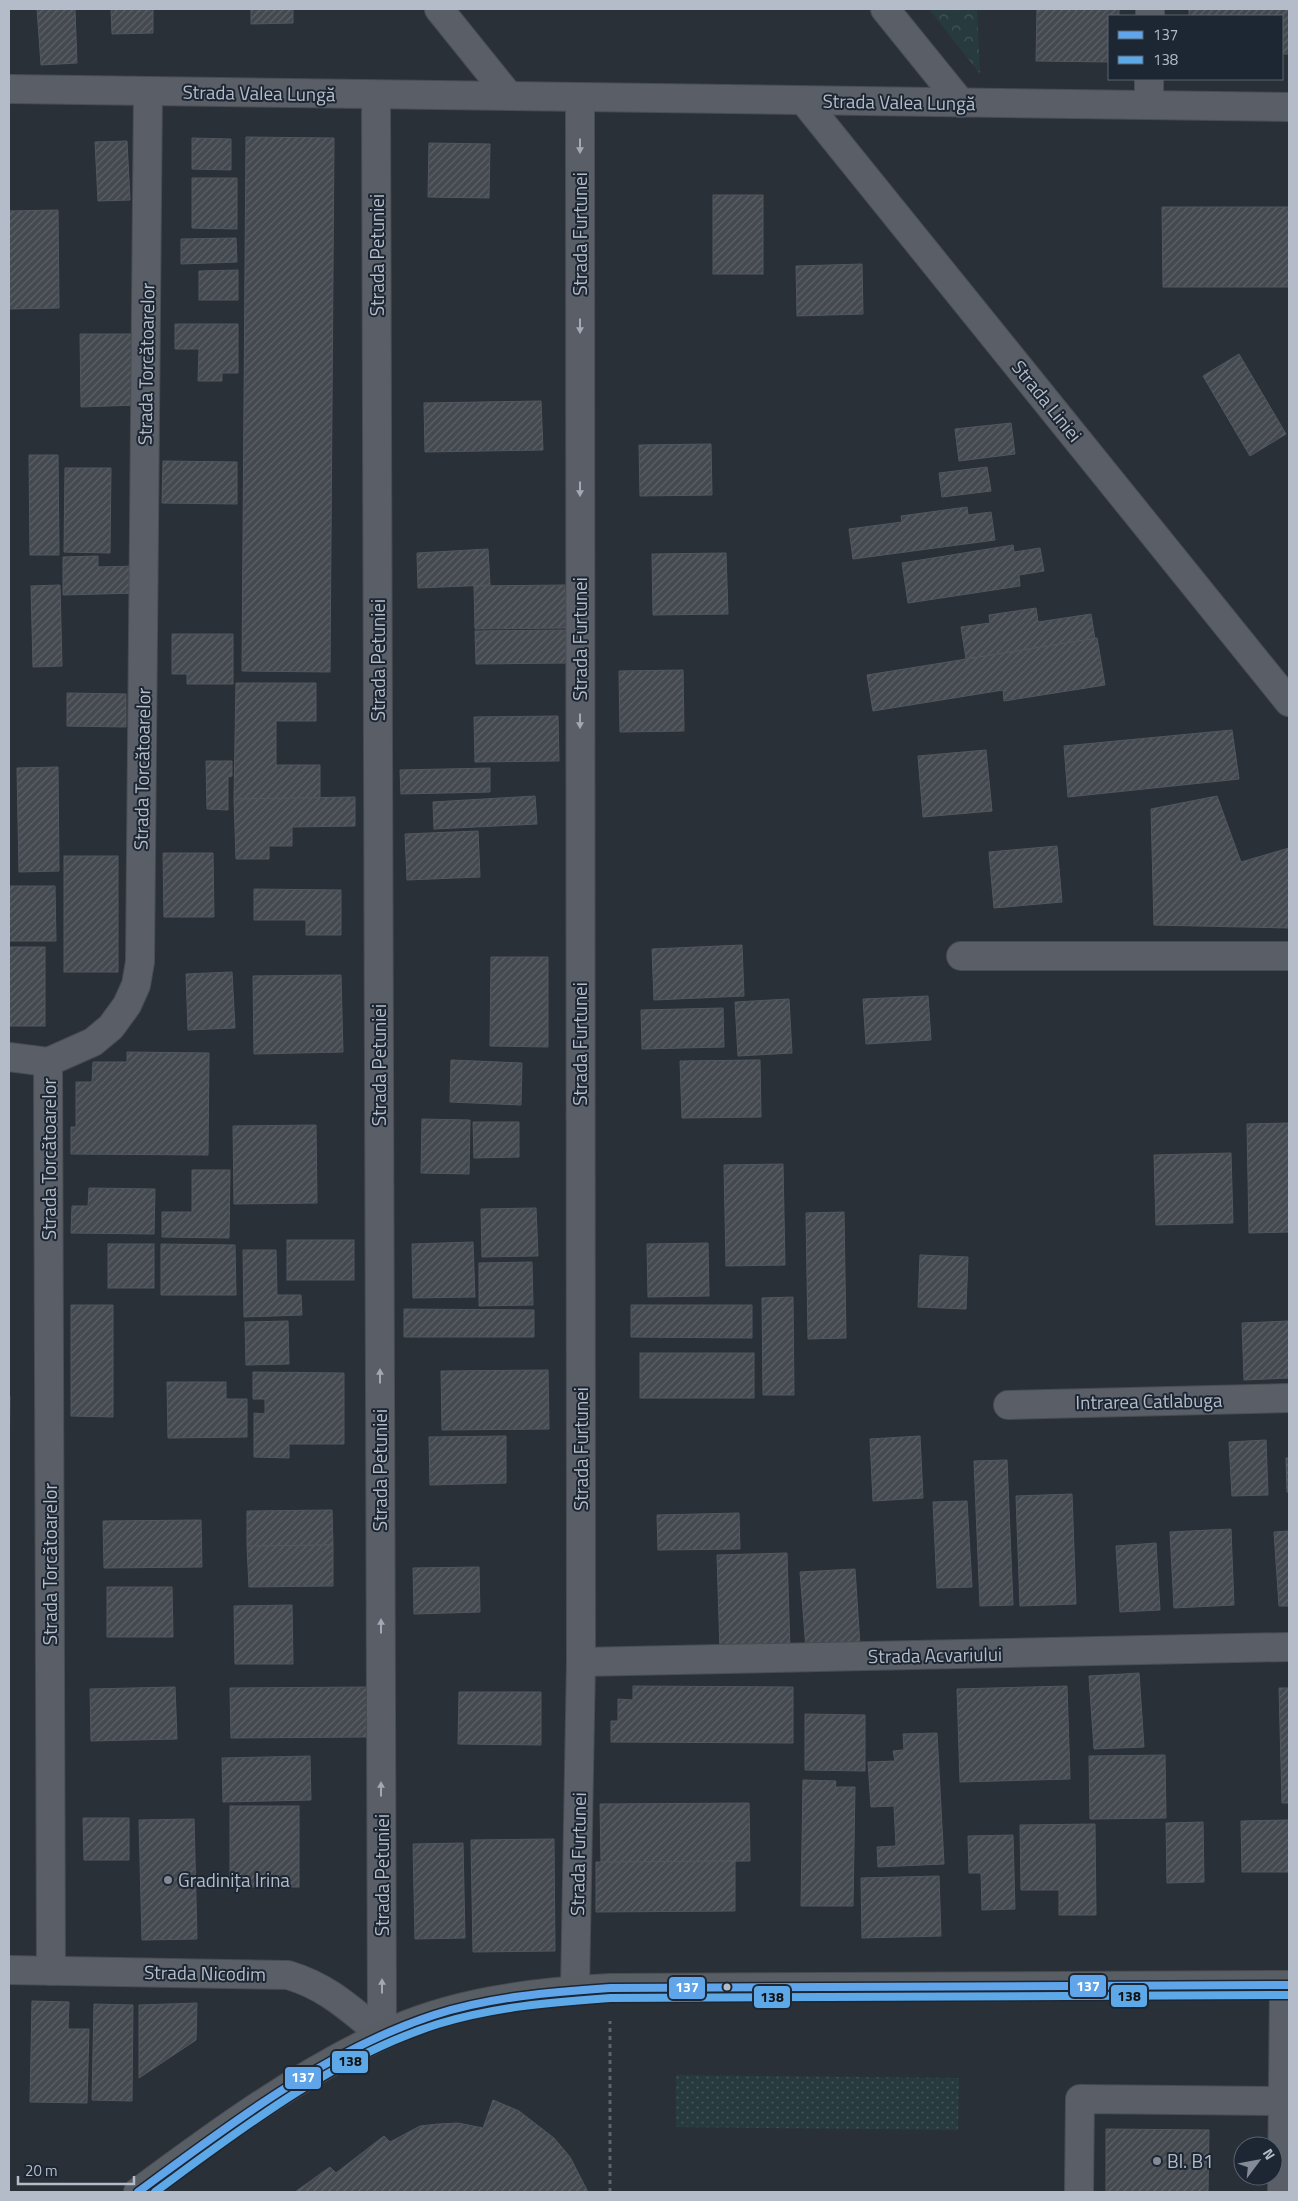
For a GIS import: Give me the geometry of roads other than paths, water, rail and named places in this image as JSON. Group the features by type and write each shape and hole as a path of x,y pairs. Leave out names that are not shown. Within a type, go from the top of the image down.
{"main road":[{"path":"138,2192 284,2090 382,2035 456,2010 502,1999 575,1990 610,1988 1286,1985"}],"street":[{"path":"440,9 509,96"},
{"path":"885,9 961,103"},
{"path":"1149,80 1149,105"},
{"name":"Strada Valea Lungă","path":"9,90 1289,107"},
{"name":"Strada Torcătoarelor","path":"51,1971 48,1062 93,1042 111,1027 127,1005 133,992 140,962 148,92"},
{"name":"Strada Petuniei","path":"376,95 382,2035"},
{"name":"Strada Furtunei","path":"575,1990 581,1662 580,98"},
{"name":"Strada Liniei","path":"804,101 1289,702"},
{"path":"961,956 1289,956"},
{"path":"9,1057 33,1062 48,1062"},
{"name":"Intrarea Catlabuga","path":"1008,1405 1289,1398"},
{"name":"Strada Acvariului","path":"581,1662 1289,1647"},
{"name":"Strada Nicodim","path":"9,1970 288,1975 312,1982 335,1997 382,2035"},
{"path":"1282,2192 1286,1985"},
{"path":"1079,2192 1080,2099 1283,2101"}],"place":[{"name":"Gradinița Irina","path":"168,1880"},
{"name":"Bl. B1","path":"1157,2161"}]}
